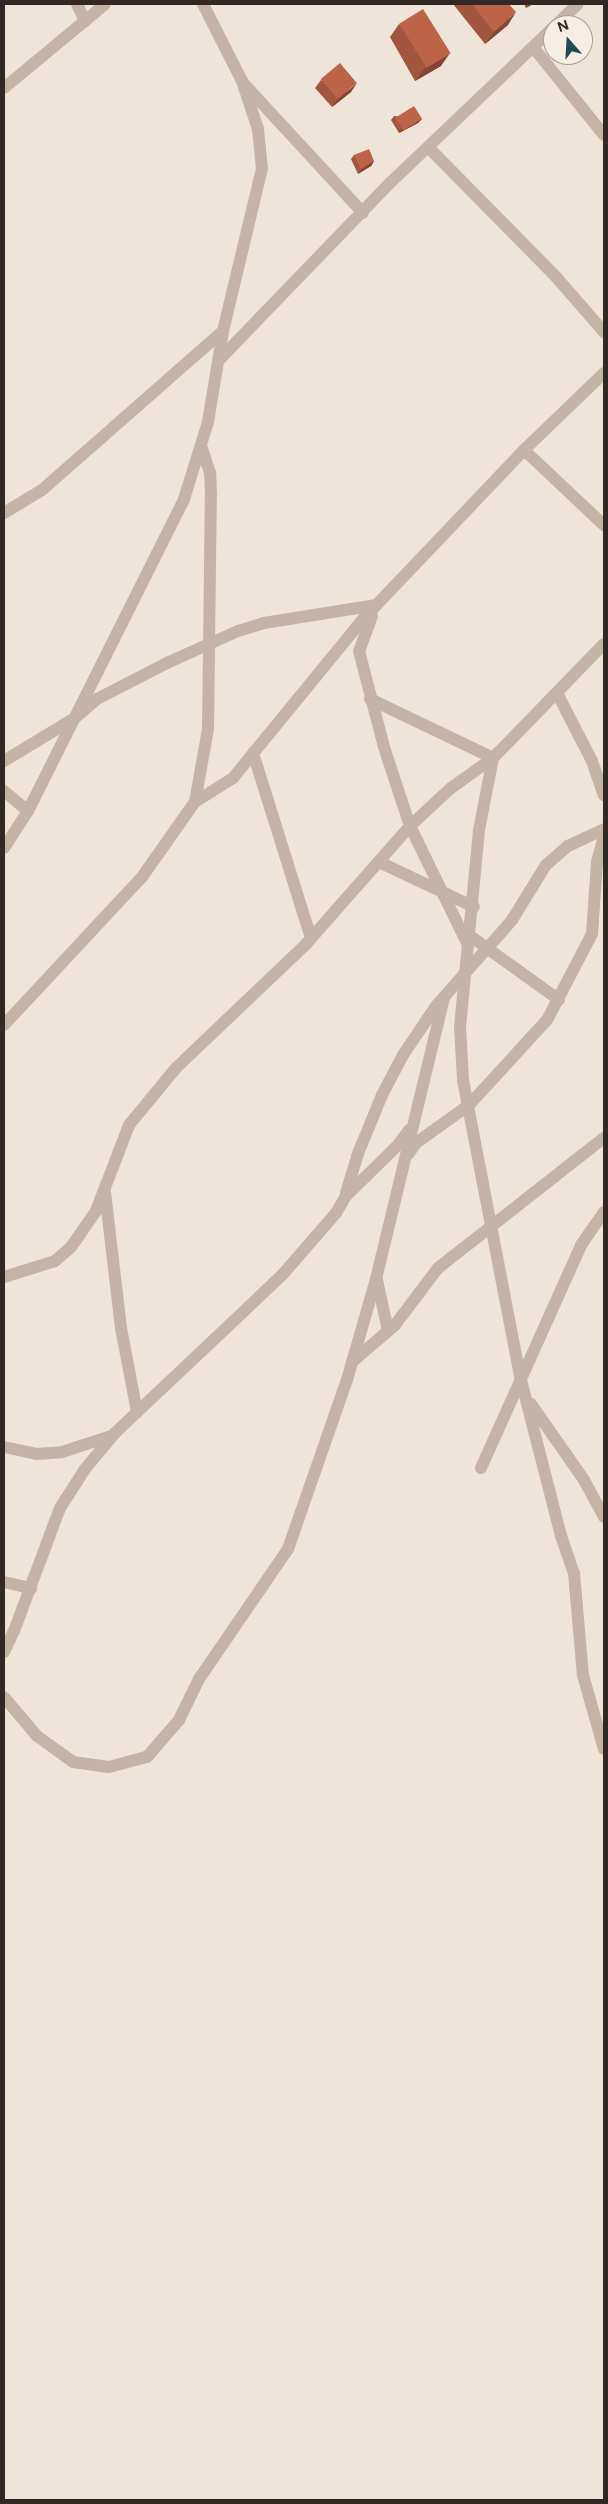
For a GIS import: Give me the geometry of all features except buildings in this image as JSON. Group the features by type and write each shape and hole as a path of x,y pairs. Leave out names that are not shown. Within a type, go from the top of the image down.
{"street":[{"path":"77,4 85,21"},
{"path":"4,88 105,4"},
{"path":"4,848 28,811 184,499 201,446 223,332 262,169 258,129 242,81 203,4"},
{"path":"566,15 578,4"},
{"path":"218,362 428,147 543,37"},
{"path":"532,47 604,135"},
{"path":"242,81 363,212"},
{"path":"428,147 557,278 604,332"},
{"path":"4,513 42,490 223,332"},
{"path":"4,1025 142,877 195,802 234,778 377,605 524,450 604,373"},
{"path":"195,802 208,729 210,481 201,446"},
{"path":"524,450 604,525"},
{"path":"4,761 74,718 97,699 208,644 264,624 377,605"},
{"path":"377,605 359,651 370,699 410,826 441,893 469,940 486,949 559,1000"},
{"path":"4,1277 55,1261 71,1247 96,1211 129,1125 139,1110 176,1068 311,938 410,826 451,788 493,758 601,650"},
{"path":"557,693 592,762 604,795"},
{"path":"370,699 493,758"},
{"path":"253,753 311,938"},
{"path":"493,758 479,830 474,907 465,972 460,1050 521,1380 561,1536 574,1573 583,1674 604,1749"},
{"path":"4,791 28,811"},
{"path":"346,1196 357,1156 382,1095 403,1055 444,997 521,908 546,865 568,846 604,829"},
{"path":"405,1160 416,1143 469,1105 547,1020 592,934 597,862 604,835"},
{"path":"379,862 474,907"},
{"path":"4,1697 37,1736 73,1762 108,1767 130,1763 147,1757 163,1742 179,1720 199,1679 288,1549 305,1508 352,1362 376,1279 444,997"},
{"path":"4,1652 31,1588 60,1508 71,1487 115,1433 283,1274 336,1212 346,1196 397,1146 414,1124"},
{"path":"352,1362 388,1331 438,1268 604,1138"},
{"path":"104,1187 121,1328 137,1412"},
{"path":"481,1468 581,1246 604,1212"},
{"path":"376,1279 388,1331"},
{"path":"527,1398 584,1480 604,1517"},
{"path":"4,1446 36,1454 62,1452 85,1446 115,1433"},
{"path":"4,1582 31,1588"}]}
